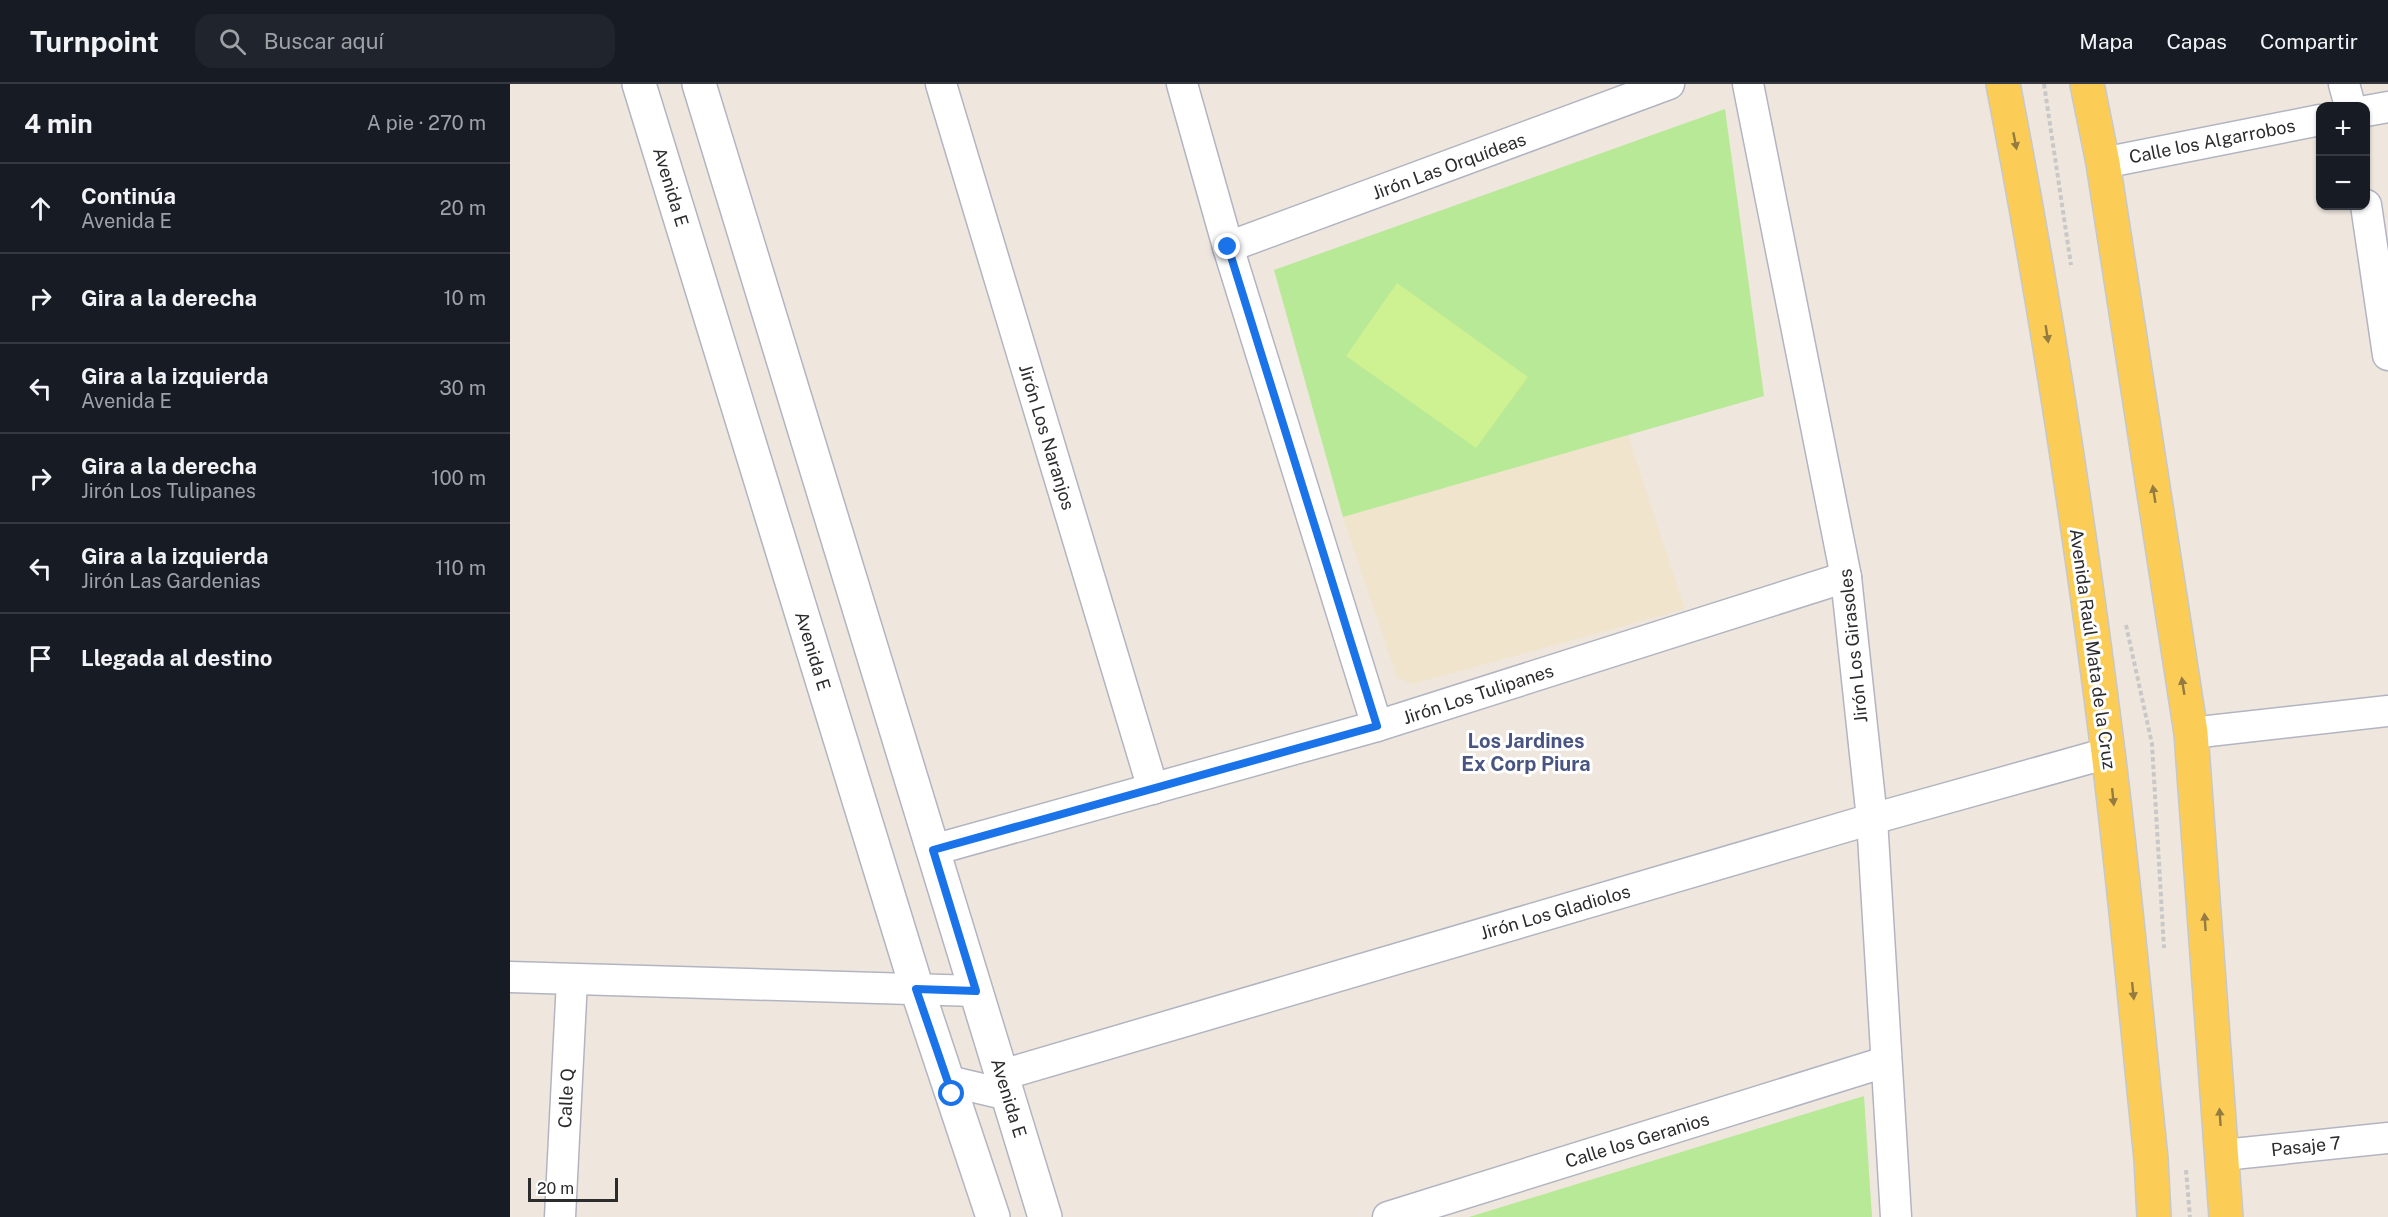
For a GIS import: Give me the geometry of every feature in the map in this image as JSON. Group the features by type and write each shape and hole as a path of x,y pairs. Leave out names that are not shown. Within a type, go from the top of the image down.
{"main road":[{"name":"Avenida Raúl Mata de la Cruz","path":"2003,84 2030,220 2109,753 2151,1160 2154,1217"},
{"path":"2087,84 2103,163 2191,733 2226,1217"}],"street":[{"name":"Avenida E","path":"639,84 916,989 993,1217"},
{"name":"Avenida E","path":"699,84 1046,1217"},
{"name":"Jirón Los Naranjos","path":"941,84 1153,789"},
{"path":"1182,84 1228,247 1377,726"},
{"name":"Jirón Las Orquídeas","path":"1228,247 1669,84"},
{"name":"Jirón Los Girasoles","path":"1748,84 1846,577 1872,819 1896,1217"},
{"path":"2344,84 2349,102"},
{"path":"2370,110 2388,107"},
{"name":"Calle los Algarrobos","path":"2103,163 2316,121"},
{"path":"2367,210 2388,355"},
{"name":"Jirón Los Tulipanes","path":"933,850 1377,726 1846,577"},
{"path":"2191,733 2388,711"},
{"name":"Jirón Los Gladiolos","path":"1005,1085 1872,819 2109,753"},
{"path":"510,977 976,991"},
{"name":"Calle Q","path":"560,1217 572,980"},
{"name":"Calle los Geranios","path":"1388,1217 1885,1062"},
{"path":"952,1094 957,1083 1005,1085"},
{"name":"Pasaje 7","path":"2223,1155 2388,1138"}],"shaded area":[{"path":"1628,435 1685,609 1413,684 1397,678 1343,517"}],"green space":[{"path":"1725,109 1764,396 1343,517 1274,270"},
{"path":"1397,283 1528,377 1476,448 1346,356"},
{"path":"1864,1096 1872,1217 1469,1217"}],"district":[{"name":"Los Jardines Ex Corp Piura","path":"1526,752"}],"route":[{"path":"952,1094 916,989 976,991 933,850 1377,726 1228,247"}]}
